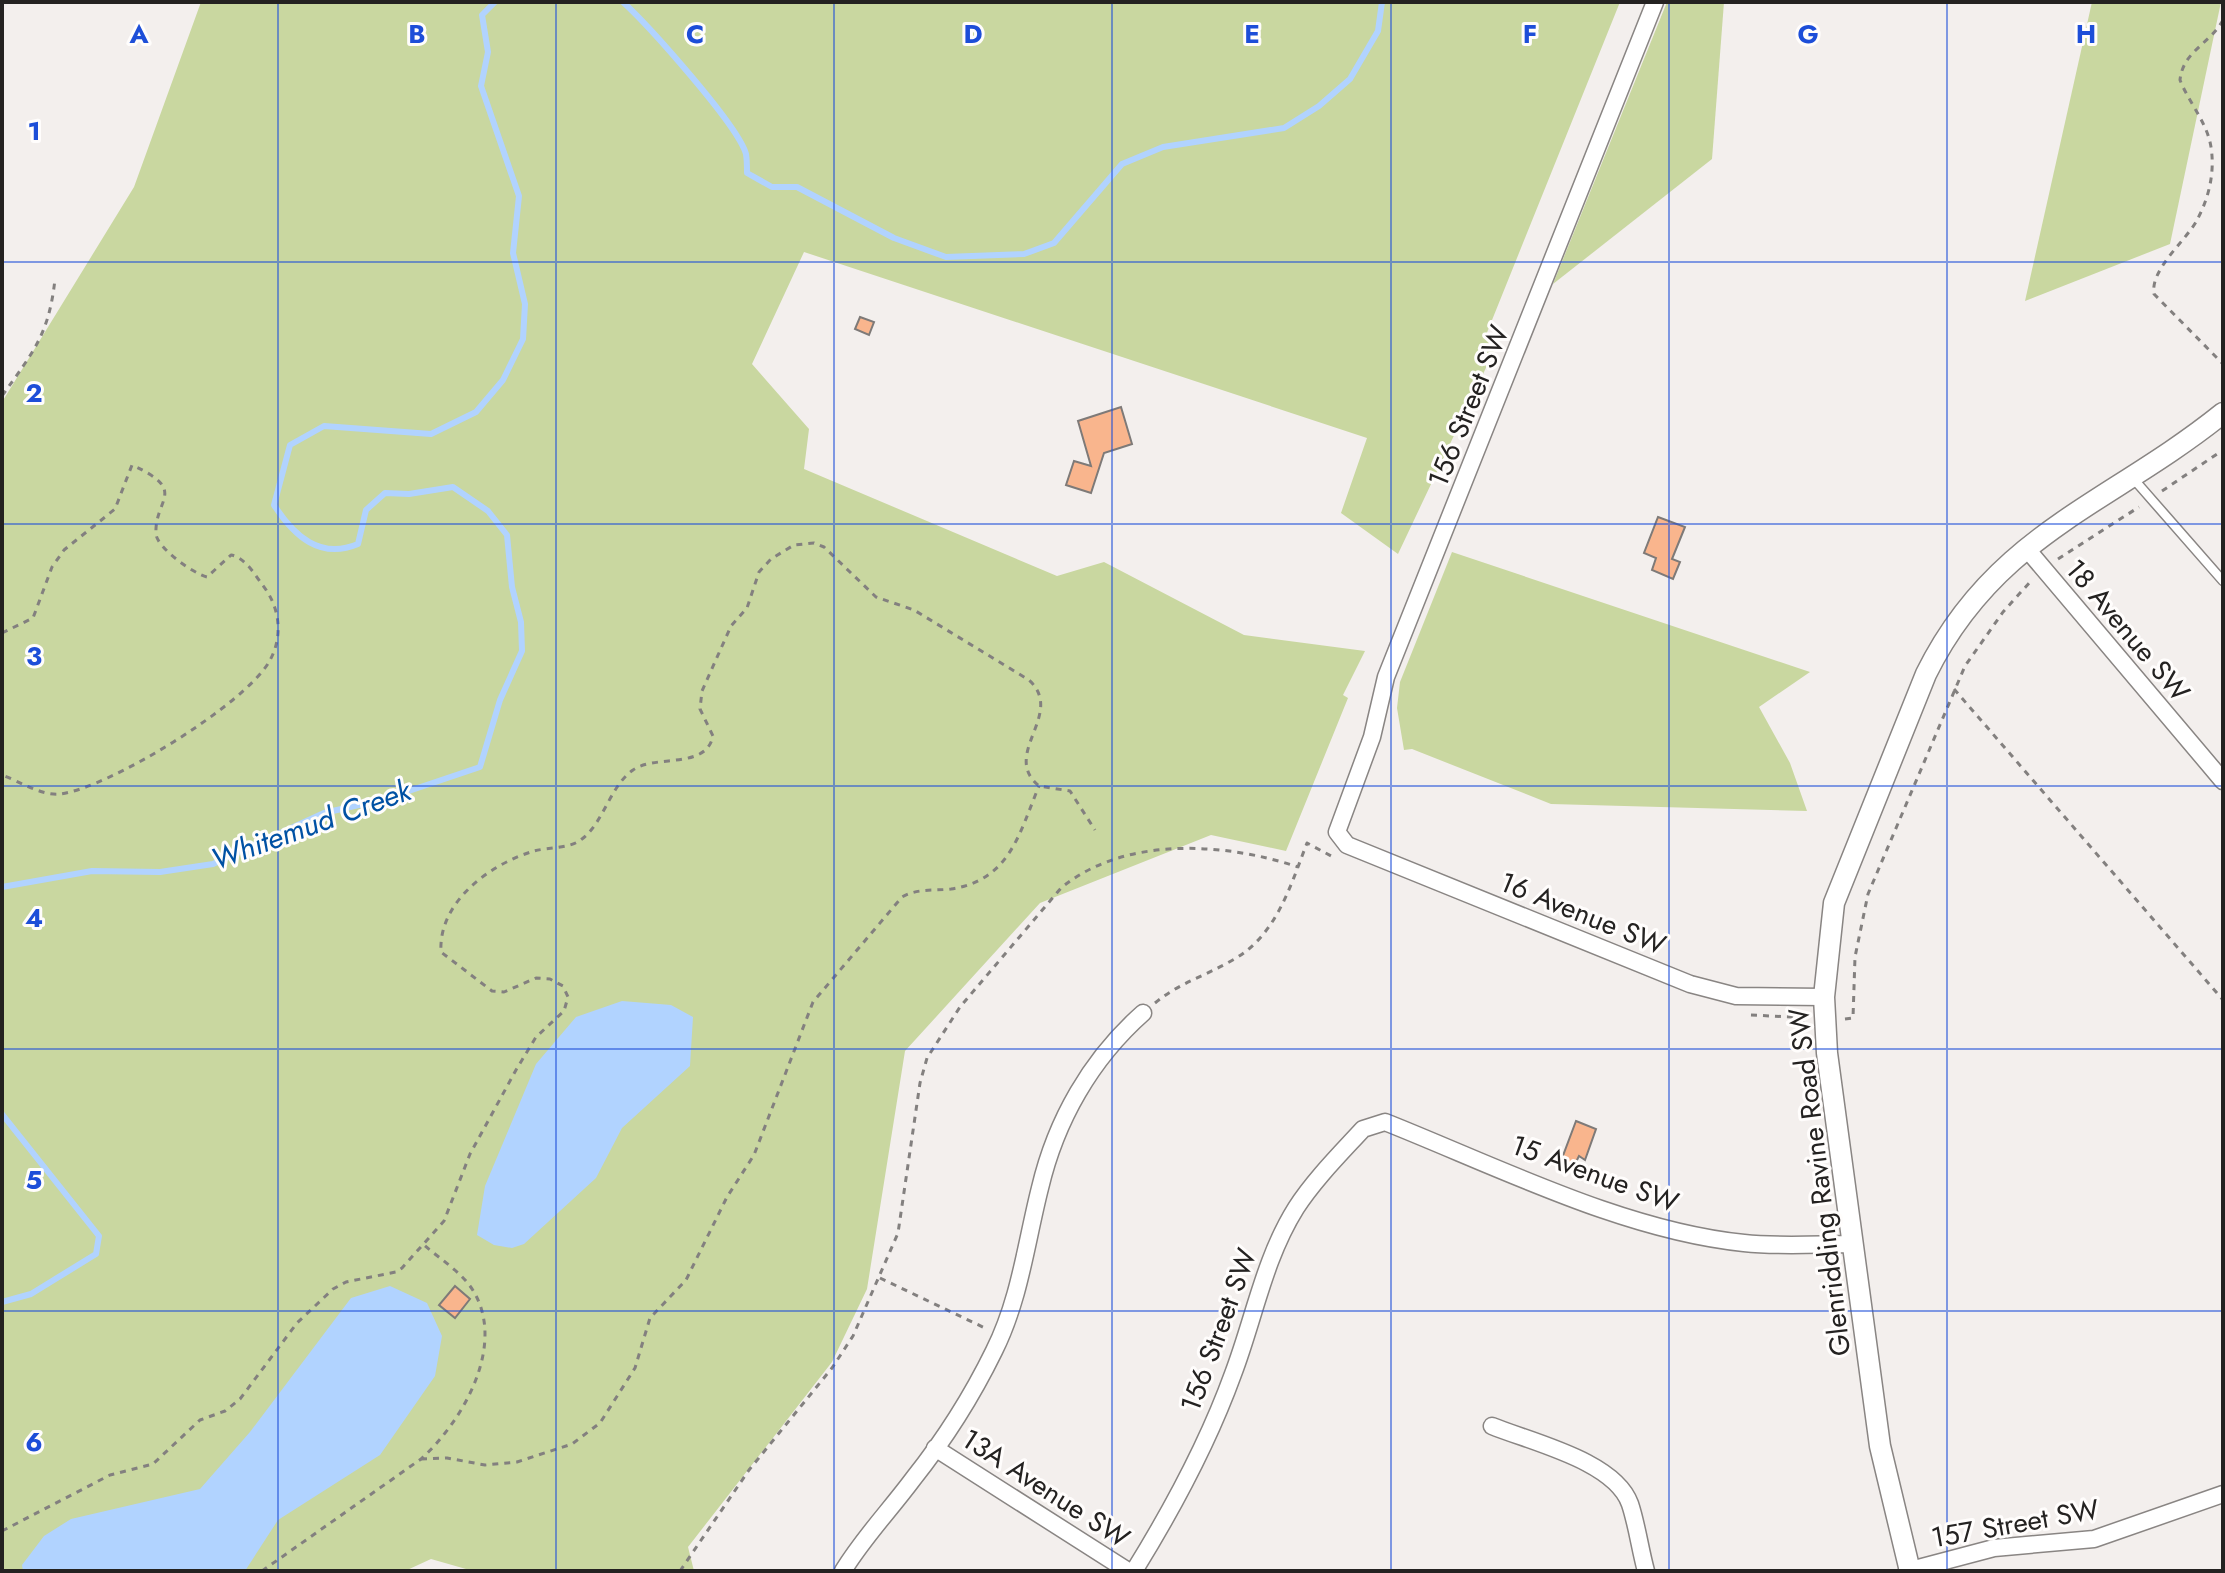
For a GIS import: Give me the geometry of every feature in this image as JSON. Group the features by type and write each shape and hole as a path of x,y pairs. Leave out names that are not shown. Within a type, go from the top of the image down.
{"street":[{"name":"156 Street SW","path":"1337,832 1372,737 1386,677 1655,2"},
{"name":"Glenridding Ravine Road SW","path":"1910,1571 1880,1446 1827,1053 1824,997 1834,903 1926,674 1942,642 1972,601 2026,548 2223,413"},
{"name":"18 Avenue SW","path":"2026,548 2223,781"},
{"name":"16 Avenue SW","path":"1337,832 1347,845 1690,984 1751,997 1824,997"},
{"path":"843,1571 935,1448 973,1391 1001,1336 1018,1288 1040,1185 1057,1137 1088,1074 1105,1051 1143,1013"},
{"name":"15 Avenue SW","path":"1373,1123 1385,1122 1601,1207 1664,1228 1743,1243 1854,1244"},
{"name":"156 Street SW","path":"1134,1571 1180,1492 1210,1428 1232,1376 1278,1240 1297,1206 1363,1129 1373,1123"},
{"path":"1492,1426 1595,1466 1612,1477 1630,1502 1646,1571"},
{"name":"13A Avenue SW","path":"935,1448 1128,1571"},
{"name":"157 Street SW","path":"1910,1571 1994,1548 2094,1539 2223,1494"}],"lane":[{"path":"2131,475 2223,581"}],"path":[{"path":"2223,20 2210,40 2186,57 2180,80 2207,132 2213,165 2211,181 2196,222 2157,275 2153,287 2154,294 2223,364"},
{"path":"2,396 40,342 50,318 55,279"},
{"path":"2,633 33,618 52,567 64,550 115,509 132,465 146,472 163,488 165,502 156,533 161,544 196,575 207,577 231,555 240,558 264,586 279,623 270,660 257,679 153,755 62,794 41,791 2,775"},
{"path":"2,1531 110,1475 153,1464 200,1420 225,1411 240,1399 297,1323 333,1289 360,1278 396,1272 444,1221 470,1154 522,1059 543,1030 564,1011 568,997 563,986 543,978 526,981 504,992 486,989 441,952 441,932 449,912 477,883 518,858 582,839 633,770 655,762 690,758 708,749 713,736 700,709 702,691 731,626 747,608 755,579 771,559 794,545 814,543 824,547 876,597 914,610 1029,680 1039,694 1041,712 1024,763 1039,786 1070,791 1095,830"},
{"path":"1853,1018 1855,957 1868,894 1954,689 1987,633 2025,586"},
{"path":"1954,689 2223,1000"},
{"path":"421,1459 447,1458 485,1465 517,1462 572,1444 600,1423 635,1368 650,1318 686,1280 727,1197 754,1155 813,1002 902,897 914,891 971,884 994,874 1017,838 1039,786"},
{"path":"1143,1013 1175,986 1247,951 1280,912 1307,843 1343,861"},
{"path":"680,1571 749,1470 842,1355 880,1278 903,1214 920,1083 927,1058 960,1007 1061,888 1081,873 1112,859 1159,849 1271,858 1298,867"},
{"path":"1739,1013 1792,1017 1802,1023"},
{"path":"262,1571 421,1459 436,1445 464,1405 480,1365 483,1343 481,1309 476,1295 463,1278 424,1245"},
{"path":"880,1278 1001,1336"}],"green space":[{"path":"201,2 1620,2 1486,335 1501,336 1398,554 1341,513 1367,438 804,252 752,364 809,429 804,469 1057,576 1104,562 1244,635 1365,651 1343,695 1348,698 1286,851 1211,835 1040,903 905,1051 867,1289 832,1362 688,1547 694,1571 473,1571 431,1559 405,1571 2,1571 2,402 134,187"},
{"path":"1667,2 1724,2 1712,159 1553,284"},
{"path":"2092,2 2221,2 2170,244 2025,301"},
{"path":"1452,552 1810,672 1759,707 1790,763 1807,811 1551,804 1412,749 1404,750 1397,708 1400,682"}],"water":[{"path":"622,1001 671,1005 693,1017 690,1066 622,1128 596,1178 524,1244 512,1248 494,1245 477,1235 485,1186 536,1064 576,1017"},
{"path":"390,1286 427,1303 442,1336 435,1376 380,1455 278,1520 245,1571 23,1571 22,1565 44,1536 71,1519 200,1489 250,1432 351,1298"}],"building":[{"path":"860,317 874,322 869,335 855,329"},
{"path":"1121,407 1132,444 1104,453 1091,493 1066,485 1074,461 1091,466 1078,421"},
{"path":"1658,517 1685,527 1672,559 1680,562 1673,579 1652,570 1656,558 1644,553"},
{"path":"1576,1121 1596,1129 1585,1160 1579,1156 1574,1166 1561,1161"},
{"path":"455,1286 470,1299 455,1318 439,1305"}],"waterway":[{"name":"Whitemud Creek","path":"2,887 92,871 160,872 213,864 324,813 385,799 480,767 500,700 522,651 521,622 512,587 507,535 488,511 453,487 409,494 385,493 366,510 358,544 344,548 320,547 309,542 290,526 274,505 290,445 324,426 431,434 476,412 503,380 523,339 525,304 513,253 519,196 481,86 488,52 482,15 495,2"},
{"name":"Whitemud Creek","path":"623,2 652,31 727,121 746,154 747,173 772,187 797,187 894,238 946,257 1024,254 1054,243 1122,164 1163,147 1284,128 1319,106 1350,79 1378,31 1382,2"},
{"name":"Whitemud Creek","path":"2,1114 99,1236 96,1254 31,1294 2,1302"}]}
